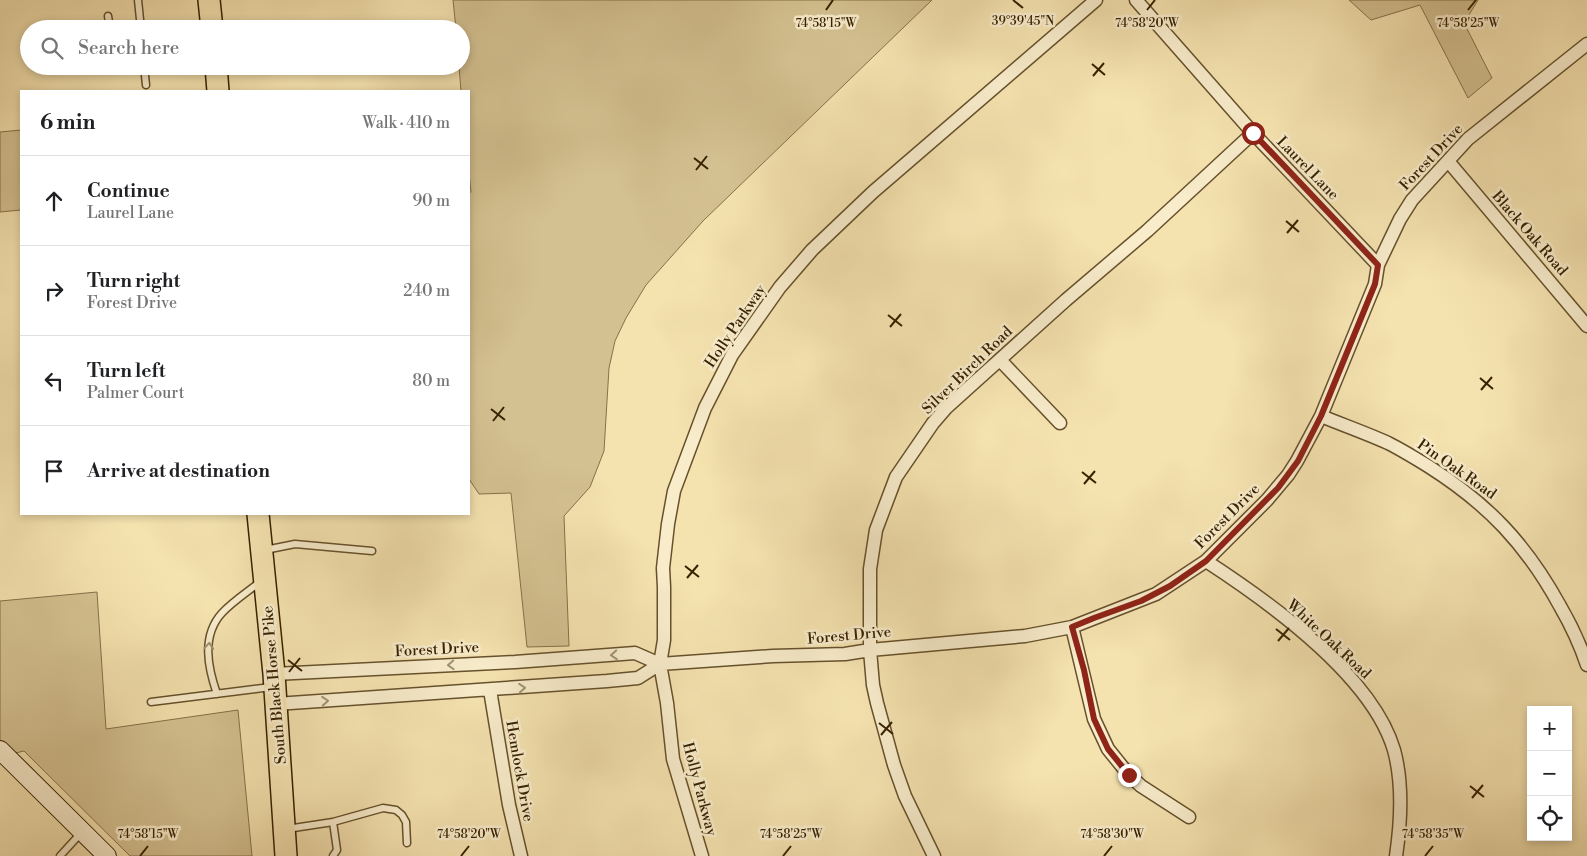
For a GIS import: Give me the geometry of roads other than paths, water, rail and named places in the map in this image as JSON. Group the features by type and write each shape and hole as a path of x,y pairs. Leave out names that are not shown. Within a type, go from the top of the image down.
{"highway":[{"path":"209,0 211,20"},
{"path":"217,75 218,90"},
{"name":"South Black Horse Pike","path":"258,515 275,688 286,856"}],"street":[{"name":"Holly Parkway","path":"702,856 673,759 667,703 660,664 664,640 664,548 674,491 705,408 732,355 790,275 836,226 960,116 1096,0"},
{"name":"Laurel Lane","path":"1136,0 1253,133 1378,265"},
{"name":"Forest Drive","path":"275,688 515,662 635,653 660,664 772,656 845,654 1025,636 1072,627 1156,594 1206,561 1256,512 1283,482 1298,461 1321,416 1375,284 1378,265 1400,219 1412,200 1468,139 1587,44"},
{"name":"Silver Birch Road","path":"934,856 905,796 894,765 873,685 870,650 870,569 876,530 896,476 933,423 946,408 1066,300 1147,231 1253,133"},
{"name":"Black Oak Road","path":"1448,161 1587,326"},
{"path":"1000,360 1060,423"},
{"name":"Pin Oak Road","path":"1321,416 1374,437 1404,452 1460,487 1498,520 1520,544 1548,585 1573,629 1587,665"},
{"name":"White Oak Road","path":"1206,561 1264,601 1303,633 1351,678 1372,705 1394,749 1397,766 1400,815 1396,856"},
{"path":"1072,627 1084,670 1094,719 1108,749 1129,775 1141,786 1189,817"},
{"name":"Forest Drive","path":"275,688 490,690 638,678 660,664"},
{"name":"Hemlock Drive","path":"490,690 508,805 521,856"},
{"path":"0,750 107,856"}],"lane":[{"path":"138,0 140,20"},
{"path":"108,16 109,20"},
{"path":"145,75 146,86"},
{"path":"262,550 295,544 372,551"},
{"path":"217,694 210,674 208,658 212,630 222,612 265,578"},
{"path":"151,702 275,688"},
{"path":"284,829 333,822 383,808 396,810 402,815 406,822 407,843"},
{"path":"333,822 337,850 333,856"},
{"path":"60,856 82,832"}]}
